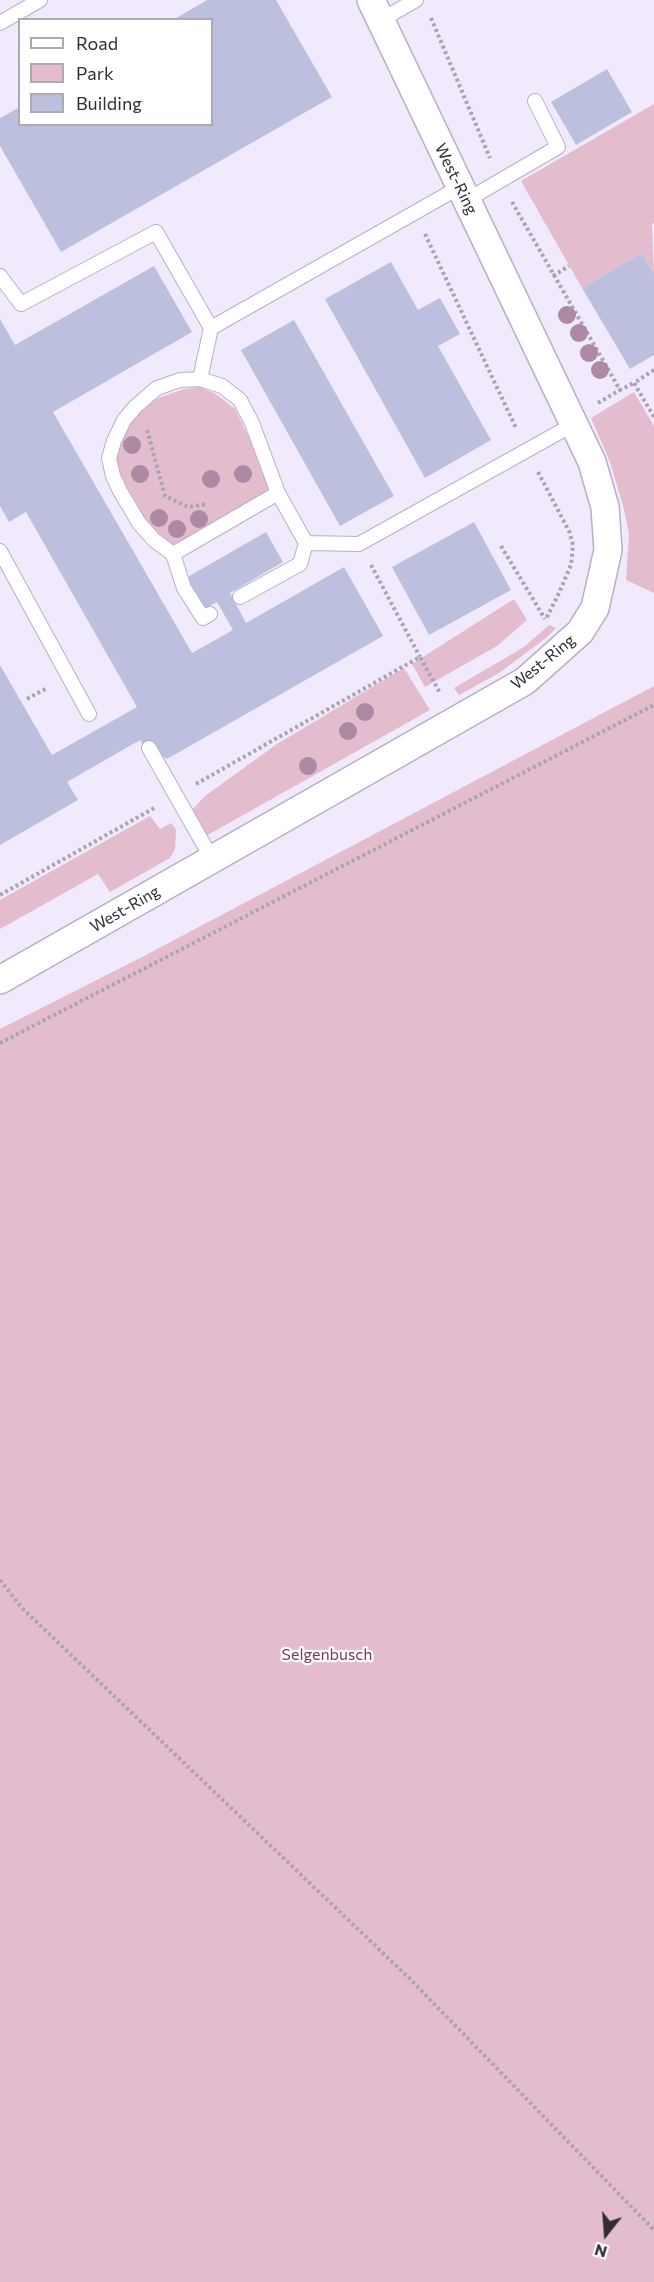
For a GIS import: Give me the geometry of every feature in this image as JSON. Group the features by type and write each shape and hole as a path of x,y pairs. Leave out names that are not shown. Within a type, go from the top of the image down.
{"street":[{"name":"West-Ring","path":"0,980 525,681 580,632 595,608 608,550 605,507 592,462 376,10"}],"lane":[{"path":"0,23 40,0"},
{"path":"376,10 416,0"},
{"path":"211,328 464,194 500,180 558,147 536,101"},
{"path":"0,276 21,304 156,232 211,328 200,379"},
{"path":"210,614 203,618 184,588 180,570 172,554 154,540 139,523 113,476 110,458 114,441 124,420 136,406 157,388 180,380 200,379 222,386 240,400 252,423 278,493 306,543 300,564 240,597"},
{"path":"306,543 359,544 574,424"},
{"path":"172,554 278,493"},
{"path":"0,551 89,714"},
{"path":"149,748 212,859"}],"path":[{"path":"427,11 500,180 620,390 654,370"},
{"path":"553,276 569,266"},
{"path":"634,383 654,417"},
{"path":"136,406 146,427 165,496 188,507 245,500 251,509"},
{"path":"359,544 455,720"},
{"path":"501,546 545,619 580,632"},
{"path":"0,895 420,657"},
{"path":"0,1043 654,705"},
{"path":"0,1580 22,1608 409,1978 654,2230"}],"green space":[{"path":"654,104 654,223 652,224 654,274 642,253 582,288 521,181"},
{"path":"200,387 216,394 235,409 260,460 269,492 174,546 157,535 144,517 120,475 115,458 119,442 129,422 140,411 158,398 184,389"},
{"path":"634,392 654,426 654,593 626,580 629,534 624,509 610,462 591,418"},
{"path":"514,599 527,620 497,646 425,687 412,664"},
{"path":"549,625 556,628 546,638 499,673 459,695 454,688 524,647"},
{"path":"404,668 430,710 206,836 192,814 192,810 205,796 277,744"},
{"name":"Selgenbusch","path":"654,686 654,2282 0,2282 0,1029 144,956"},
{"path":"150,816 160,829 171,823 176,829 175,849 170,858 110,892 98,874 0,929 0,900"}],"building":[{"path":"207,0 276,0 332,97 61,252 0,146 0,118 18,108 18,126 213,126 213,18 176,18"},
{"path":"607,69 632,112 576,145 551,102"},
{"path":"642,253 654,274 654,355 630,369 582,288"},
{"path":"391,262 418,310 440,298 460,334 438,346 491,440 425,478 325,299"},
{"path":"154,266 192,332 53,412 192,653 233,630 217,602 204,609 186,578 266,532 283,562 230,593 246,623 344,567 383,636 167,759 149,748 146,750 140,740 67,782 78,800 0,845 0,665 52,755 137,707 26,512 9,522 0,506 0,319 15,345"},
{"path":"294,320 394,496 340,526 241,350"},
{"path":"474,522 511,590 429,635 392,567"}]}
